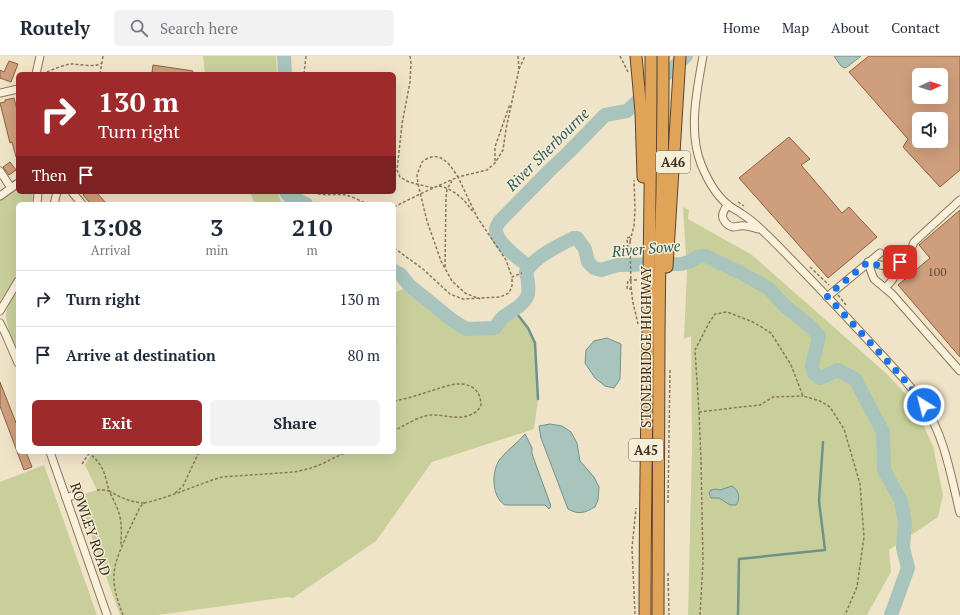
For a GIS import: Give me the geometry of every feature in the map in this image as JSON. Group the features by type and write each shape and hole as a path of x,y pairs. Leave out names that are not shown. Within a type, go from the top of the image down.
{"highway":[{"path":"636,56 639,88 646,109"},
{"name":"STONEBRIDGE HIGHWAY","path":"651,56 651,79 646,109 652,249 663,281 659,335 658,615"},
{"name":"A46","path":"652,249 675,133 680,75 680,56"},
{"name":"STONEBRIDGE HIGHWAY","path":"645,615 646,429 649,286 652,249 662,193 663,61"}],"street":[{"path":"36,72 40,56"},
{"path":"703,56 694,124 696,147 702,168 712,187 728,205 743,214 764,232 827,296 903,378 924,405 935,426 944,450 960,514"},
{"path":"0,93 16,89"},
{"path":"0,171 11,188"},
{"path":"0,196 16,184"},
{"path":"74,194 80,202"},
{"path":"868,262 880,266 893,267 911,251 914,242 960,200"},
{"path":"728,205 723,213 725,222 728,225 735,227 751,226 764,232"},
{"path":"827,296 880,253"},
{"path":"868,262 874,279 892,294 960,371"},
{"path":"885,288 896,274 893,267"},
{"path":"0,310 16,284"},
{"path":"0,323 16,358"},
{"name":"ROWLEY ROAD","path":"51,454 107,615"},
{"path":"66,498 79,493"}],"path":[{"path":"100,72 103,56"},
{"path":"304,72 306,56"},
{"path":"410,56 412,63 410,82 402,124 397,170 400,177 410,182 434,188"},
{"path":"518,56 519,69"},
{"path":"396,206 458,177 486,170 495,162 503,150 513,94 519,69 525,56"},
{"path":"620,56 628,72"},
{"path":"47,72 66,65 99,65 102,63"},
{"path":"495,162 495,147 513,94"},
{"path":"476,217 458,177 448,163 440,158 431,157 422,162 417,175 418,184 427,221 441,261 452,281 465,293 480,299"},
{"path":"446,269 446,197 447,189 453,179"},
{"path":"634,180 634,226 630,237 627,238 628,251 652,249"},
{"path":"396,249 423,269 450,294 463,299 480,299 500,297 509,293 512,286 512,277 506,260 466,203 453,191 438,186"},
{"path":"318,194 346,195 362,202"},
{"path":"630,237 631,288 638,325"},
{"path":"512,277 522,273"},
{"path":"631,288 628,289 628,280 638,280"},
{"path":"700,615 703,562 699,412 695,350 715,314 727,312 753,322 771,334 791,365 803,396"},
{"path":"668,503 670,370"},
{"path":"396,401 461,384 468,385 473,388 480,397 481,402 480,408 476,412 469,415 455,418 430,415 404,425 396,430"},
{"path":"699,412 740,406 760,405 773,398 803,396 820,401 830,407 844,429 860,484 864,537 857,587 845,615"},
{"path":"82,464 88,454"},
{"path":"91,454 104,470 109,491 120,516 121,548"},
{"path":"174,495 183,486 198,454"},
{"path":"97,490 109,491 133,502 144,502 174,495 222,477 306,470 340,454"},
{"path":"123,615 114,579 117,559 140,507 144,502"},
{"path":"635,615 632,548 636,506"},
{"path":"668,571 669,615"}],"green space":[{"path":"203,56 276,56 277,72 205,72"},
{"path":"16,188 16,194 33,194 32,202 16,202 16,276 14,282 0,301 0,200"},
{"path":"251,194 278,194 281,202 254,202"},
{"path":"683,207 689,210 688,219 752,255 887,374 912,401 933,446 943,495 938,517 889,550 891,572 867,615 688,615 692,447 691,336 684,339 687,273"},
{"path":"410,286 452,320 466,329 495,328 501,318 514,310 528,328 535,343 538,399 534,429 432,462 376,541 293,598 288,597 158,615 120,615 77,496 97,490 85,465 92,454 396,454 396,292"},
{"path":"16,292 16,347 6,319 7,309"},
{"path":"44,465 97,615 0,615 0,482"}],"water":[{"path":"834,56 861,56 844,68"},
{"path":"607,338 621,344 620,379 614,388 605,386 595,378 585,363 586,350 594,341"},
{"path":"550,424 562,426 571,432 577,443 580,461 594,477 599,487 598,500 595,507 588,511 578,513 568,509 541,438 539,426"},
{"path":"525,434 532,448 532,454 551,506 549,509 545,505 505,505 500,501 495,490 494,476 498,463"},
{"path":"732,486 738,495 736,505 730,505 719,498 711,498 709,493 711,490 720,490"}],"building":[{"path":"869,56 960,56 960,170 940,187 903,147 908,139 849,72"},
{"path":"9,61 18,64 11,82 0,78 0,70 4,72"},
{"path":"153,65 193,71 193,72 152,72"},
{"path":"14,98 16,106 16,157 12,142 10,143 0,103 5,102 5,100"},
{"path":"789,137 810,159 801,165 842,213 849,207 877,237 828,278 739,178"},
{"path":"10,162 16,170 9,175 3,167"},
{"path":"98,194 105,202 89,202 83,195"},
{"path":"960,210 960,357 898,285 930,258 919,245"},
{"path":"0,382 16,423 16,449 0,406"},
{"path":"18,454 27,454 32,467 24,470"}],"waterway":[{"name":"River Sowe","path":"284,56 285,72"},
{"name":"River Sherbourne","path":"529,267 499,240 496,229 500,221 605,115 627,111 686,56"},
{"name":"River Sowe","path":"288,194 302,202"},
{"name":"River Sowe","path":"396,272 400,274 410,286 452,320 466,329 495,328 502,318 527,298 528,280 526,272 530,266 547,252 573,238 577,238 585,249 588,262 594,268 601,270 618,265 681,264 689,262 697,257 706,256 768,288 786,307 811,327 819,336 812,366 814,373 820,378 838,370 855,379 883,432 884,470 901,501 905,522 903,548 908,568 891,615"},
{"path":"514,310 528,328 535,343 538,399"},
{"path":"738,615 739,559 825,550 819,501 823,442"}],"route":[{"path":"900,262 893,267 880,266 868,262 827,296 903,378 924,405"}]}
